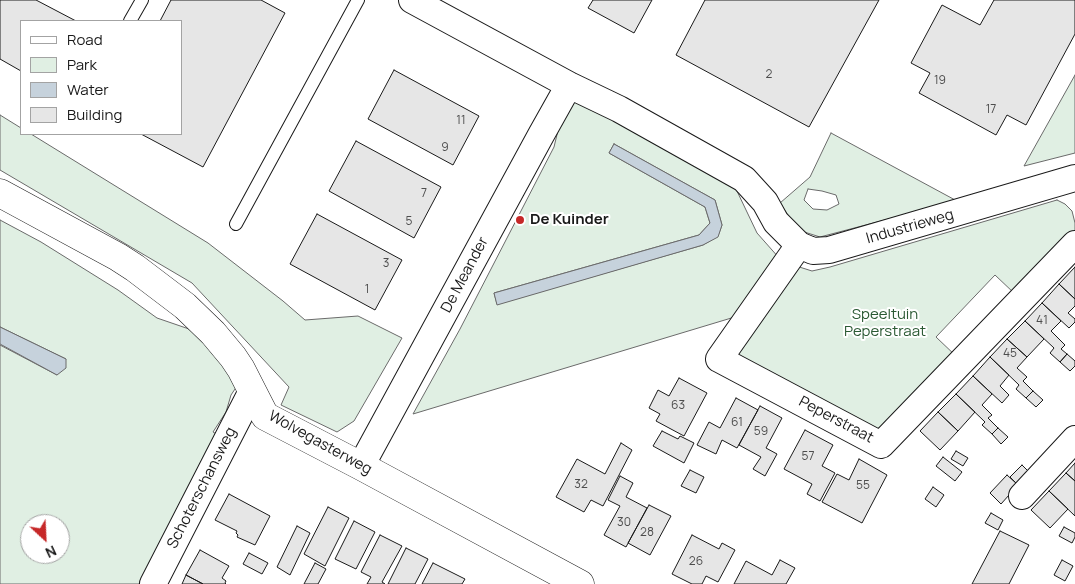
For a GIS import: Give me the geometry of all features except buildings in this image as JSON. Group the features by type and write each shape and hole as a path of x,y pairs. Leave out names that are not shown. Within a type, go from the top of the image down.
{"street":[{"path":"412,0 569,85 619,109 744,179 765,202 776,222 799,245"},
{"name":"De Meander","path":"361,466 569,85"},
{"name":"Industrieweg","path":"799,245 813,251 829,250 1075,178"},
{"name":"Wolvegasterweg","path":"0,193 118,257 185,306 225,346 241,369 264,416 580,584"},
{"name":"Peperstraat","path":"799,245 719,359 882,445 1075,244"},
{"name":"Schoterschansweg","path":"153,584 252,391"},
{"path":"1022,496 1075,439"}],"lane":[{"path":"131,20 142,0"},
{"path":"236,224 358,0"}],"green space":[{"path":"1075,75 1075,153 1024,166"},
{"path":"569,85 736,189 757,233 780,259 738,316 413,414 460,329 554,147","holes":["614,144 715,200 722,225 718,236 703,245 497,304 494,293 699,235 710,223 705,207 609,153"]},
{"path":"0,115 20,127 20,135 33,135 208,243 305,320 358,316 402,338 354,421 337,432 281,405 289,387 192,283 0,170"},
{"path":"831,133 957,201 820,237 798,230 780,203 810,177","holes":["808,189 836,195 839,204 827,210 813,209 804,200"]},
{"name":"Speeltuin Peperstraat","path":"1057,200 1065,204 1072,211 1075,232 1015,294 995,275 936,337 957,357 883,434 729,354 793,265 812,271 830,267"},
{"path":"0,220 41,242 118,290 157,318 192,330 220,360 237,386 231,395 226,412 213,432 218,435 139,584 0,584 0,345 57,375 66,359 0,327"}],"water":[{"path":"614,144 715,200 722,225 718,237 703,245 497,305 494,293 699,235 710,223 705,207 609,153"},
{"path":"0,327 66,359 66,368 57,375 0,344"}],"place":[{"name":"De Kuinder","path":"520,220"}]}
